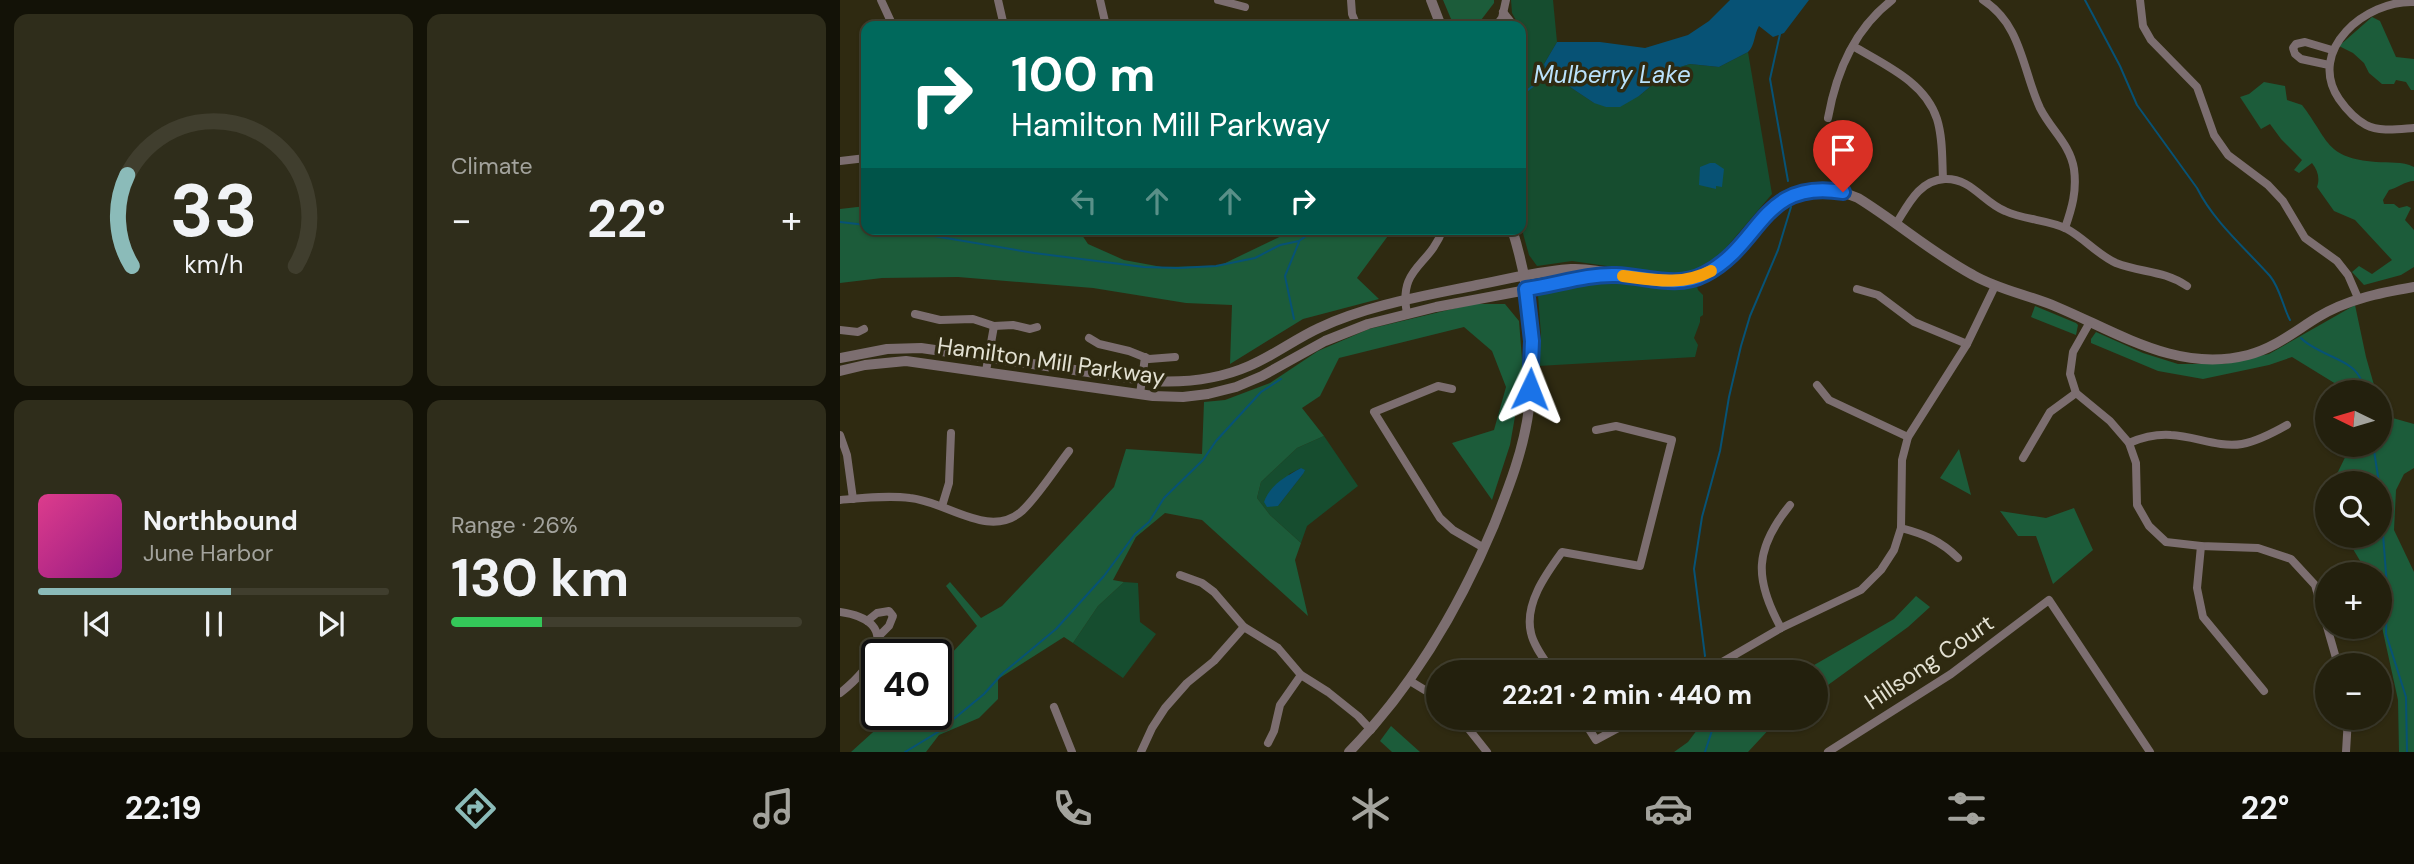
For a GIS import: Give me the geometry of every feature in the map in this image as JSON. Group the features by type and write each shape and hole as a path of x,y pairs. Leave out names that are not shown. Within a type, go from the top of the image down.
{"street":[{"path":"880,0 891,21"},
{"path":"998,0 1003,21"},
{"path":"1100,0 1105,21"},
{"path":"1218,0 1245,7"},
{"path":"1351,0 1355,21"},
{"path":"1431,0 1439,21"},
{"path":"1498,21 1506,0"},
{"path":"1828,118 1837,76 1844,60 1877,11 1892,0"},
{"path":"1983,0 1996,8 2008,23 2018,42 2041,108 2068,148 2074,166 2076,186 2066,228"},
{"path":"2140,0 2143,26 2151,40 2197,87 2214,135 2228,155 2268,185 2283,201 2305,238 2337,261 2348,275 2358,298"},
{"path":"2414,2 2377,8 2356,22 2338,40 2332,50 2329,65 2333,90 2348,111 2367,126 2387,129 2414,128"},
{"path":"1503,12 1510,21"},
{"path":"2329,65 2301,59 2293,48 2296,44 2305,42 2332,50"},
{"path":"1853,46 1921,90 1937,120 1943,179"},
{"path":"840,162 861,159"},
{"path":"1896,224 1926,183 1943,179 1963,181 2001,210 2019,218 2066,228 2114,262 2137,270 2172,276 2187,286"},
{"name":"Hamilton Mill Parkway","path":"840,358 887,349 921,348 1142,380 1182,383 1219,377 1250,366 1319,328 1364,311 1523,276 1572,269 1676,282 1701,276 1728,259 1758,222 1782,200 1814,189 1843,192 1858,198 1964,270 1995,286 2055,306 2160,352 2188,359 2227,359 2250,355 2278,343 2320,316 2358,298 2414,287"},
{"path":"1407,314 1405,288 1412,273 1441,235"},
{"path":"1349,752 1371,730 1410,681 1467,584 1508,490 1523,441 1529,407 1532,341 1526,289 1514,235"},
{"name":"Hamilton Mill Parkway","path":"840,371 865,365 906,361 1140,394 1183,397 1209,394 1262,376 1325,341 1368,324 1526,289 1615,275"},
{"path":"1726,660 1781,628 1861,590 1881,570 1894,550 1901,528 1902,460 1908,437 1966,344 1995,286"},
{"path":"1857,289 1878,295 1914,322 1966,344"},
{"path":"915,314 940,320 973,319 994,326 1013,325 1030,329 1037,327"},
{"path":"2090,322 2078,341 2070,374 2076,393 2110,421 2129,443 2136,463 2137,505 2149,526 2166,542 2258,548 2291,559 2315,585 2335,653"},
{"path":"986,371 994,326"},
{"path":"840,330 858,332 864,329"},
{"path":"1089,338 1099,344 1145,357 1175,357"},
{"path":"1140,394 1145,357"},
{"path":"1817,385 1829,400 1908,437"},
{"path":"1452,389 1438,386 1374,412 1440,518 1453,530 1484,548"},
{"path":"2023,458 2050,412 2076,393"},
{"path":"2129,443 2151,435 2173,435 2217,443 2242,444 2287,425"},
{"path":"1546,660 1531,634 1530,613 1544,576 1562,552 1640,566 1672,440 1616,426 1596,430"},
{"path":"942,506 949,483 951,433"},
{"path":"840,435 847,455 853,499"},
{"path":"840,500 911,498 989,523 1006,521 1022,511 1069,451"},
{"path":"1781,628 1763,592 1761,567 1765,543 1774,524 1790,505"},
{"path":"1901,528 1924,534 1947,547 1958,558"},
{"path":"2201,546 2197,588 2203,617 2264,691"},
{"path":"1181,575 1202,583 1214,592 1244,627 1278,648 1301,676 1328,692 1371,730"},
{"name":"Hillsong Court","path":"1834,751 1978,656 2049,600 2146,751"},
{"path":"867,621 883,610 893,616 889,626 878,637"},
{"path":"840,612 863,618 874,626 878,637 878,649 872,662 840,692"},
{"path":"1141,752 1165,708 1187,683 1226,649 1244,627"},
{"path":"1268,743 1275,731 1280,705 1301,676"},
{"path":"1410,681 1426,691"},
{"path":"1054,707 1072,752"},
{"path":"1470,730 1487,752"},
{"path":"1589,730 1596,740 1615,730"},
{"path":"2346,752 2347,730"}],"green space":[{"path":"1443,0 1494,0 1480,21 1452,21"},
{"path":"1511,0 1553,0 1557,42 1544,64 1547,77 1570,87 1594,103 1639,96 1670,70 1690,64 1719,67 1748,52 1772,194 1714,262 1696,271 1669,275 1572,261 1537,266 1529,255 1523,235 1526,235 1526,21 1516,21 1512,13"},
{"path":"2372,17 2380,21 2396,57 2414,59 2414,90 2411,90 2406,82 2396,80 2394,84 2382,84 2353,53 2339,46"},
{"path":"2264,82 2285,86 2287,100 2302,105 2337,151 2359,160 2400,163 2414,167 2414,181 2389,190 2383,200 2384,204 2411,208 2405,220 2414,230 2414,267 2401,275 2364,285 2352,272 2359,266 2372,274 2392,260 2355,220 2334,211 2317,187 2318,175 2312,163 2299,173 2294,170 2302,160 2270,124 2261,129 2240,97 2249,94"},
{"path":"861,207 861,235 1082,235 1088,244 1124,260 1162,267 1219,266 1284,235 1389,235 1357,278 1379,299 1303,319 1230,364 1232,305 1186,303 1093,288 958,277 882,278 840,283 840,209"},
{"path":"1596,278 1696,282 1703,295 1703,315 1694,338 1698,345 1695,357 1538,366 1541,334 1538,296 1543,289"},
{"path":"1473,304 1505,304 1519,321 1523,371 1510,445 1492,500 1452,443 1494,430 1506,387 1492,351 1464,327 1339,358 1320,396 1302,408 1324,436 1297,448 1261,482 1257,498 1270,515 1301,543 1295,560 1308,616 1202,520 1165,513 1136,537 1113,580 1124,582 1098,606 1073,643 1064,637 998,679 998,699 979,718 952,729 952,653 977,626 946,586 950,582 981,618 1002,606 1114,487 1126,449 1202,454 1204,402 1225,400 1270,383 1318,351 1369,329"},
{"path":"2355,305 2373,380 2329,380 2292,357 2269,365 2203,379 2158,371 2091,343 2091,339 2096,332 2143,353 2178,364 2223,364 2269,354"},
{"path":"2035,306 2076,323 2076,335 2031,317"},
{"path":"2392,418 2414,424 2414,468 2404,474 2396,490 2394,530 2414,572 2414,752 2399,752 2398,700 2392,673 2392,653 2388,653 2385,639 2392,639 2392,562 2361,562 2352,548 2392,548 2392,471 2338,471 2345,457 2392,457"},
{"path":"1324,436 1358,486 1307,526 1301,543 1270,515 1257,498 1261,482 1297,448","holes":["1301,468 1303,474 1278,506 1289,474"]},
{"path":"1959,449 1971,495 1940,478"},
{"path":"2074,508 2093,550 2053,584 2036,536 2018,536 2000,511 2046,518"},
{"path":"1124,582 1138,583 1140,622 1156,634 1123,678 1073,643 1098,606"},
{"path":"1916,596 1930,607 1908,627 1828,685 1828,660 1823,660 1894,619"},
{"path":"1391,726 1420,752 1392,752 1380,741"},
{"path":"875,730 951,730 939,735 926,752 851,752"},
{"path":"1697,730 1768,730 1748,752 1674,752 1688,742"}],"water":[{"name":"Mulberry Lake","path":"1730,0 1809,0 1784,33 1773,37 1759,26 1748,52 1719,67 1690,64 1670,70 1639,96 1620,107 1606,107 1594,103 1570,87 1547,77 1544,64 1557,42 1600,42 1645,48 1688,35 1709,21"},
{"path":"1710,163 1724,169 1722,187 1716,186 1716,189 1699,185 1700,167"},
{"path":"1301,468 1305,470 1303,474 1278,506 1267,507 1264,502 1274,486"}],"waterway":[{"path":"2085,0 2137,105 2212,212 2273,281 2290,320"},
{"path":"1780,34 1770,79 1788,181"},
{"path":"1526,91 1548,75"},
{"path":"1705,656 1694,569 1702,517 1720,451 1741,346 1750,316 1778,250 1791,207"},
{"path":"840,222 861,224"},
{"path":"928,235 1034,253 1144,267 1178,268 1216,266 1255,258 1308,235"},
{"path":"1294,319 1285,276 1299,242"},
{"path":"2301,338 2307,344 2348,365 2355,370 2361,380"},
{"path":"905,752 938,732 1056,629 1104,576 1135,534 1149,522 1164,498 1203,460 1216,441 1261,392 1281,379"},
{"path":"2375,457 2377,471"},
{"path":"2384,548 2386,634 2406,697 2407,752"},
{"path":"1705,752 1712,730"}],"slow traffic":[{"path":"1623,276 1676,282 1687,281 1711,271"}],"route":[{"path":"1530,389 1532,341 1526,289 1615,275 1687,281 1716,269 1728,259 1758,222 1782,200 1814,189 1843,192"}]}
